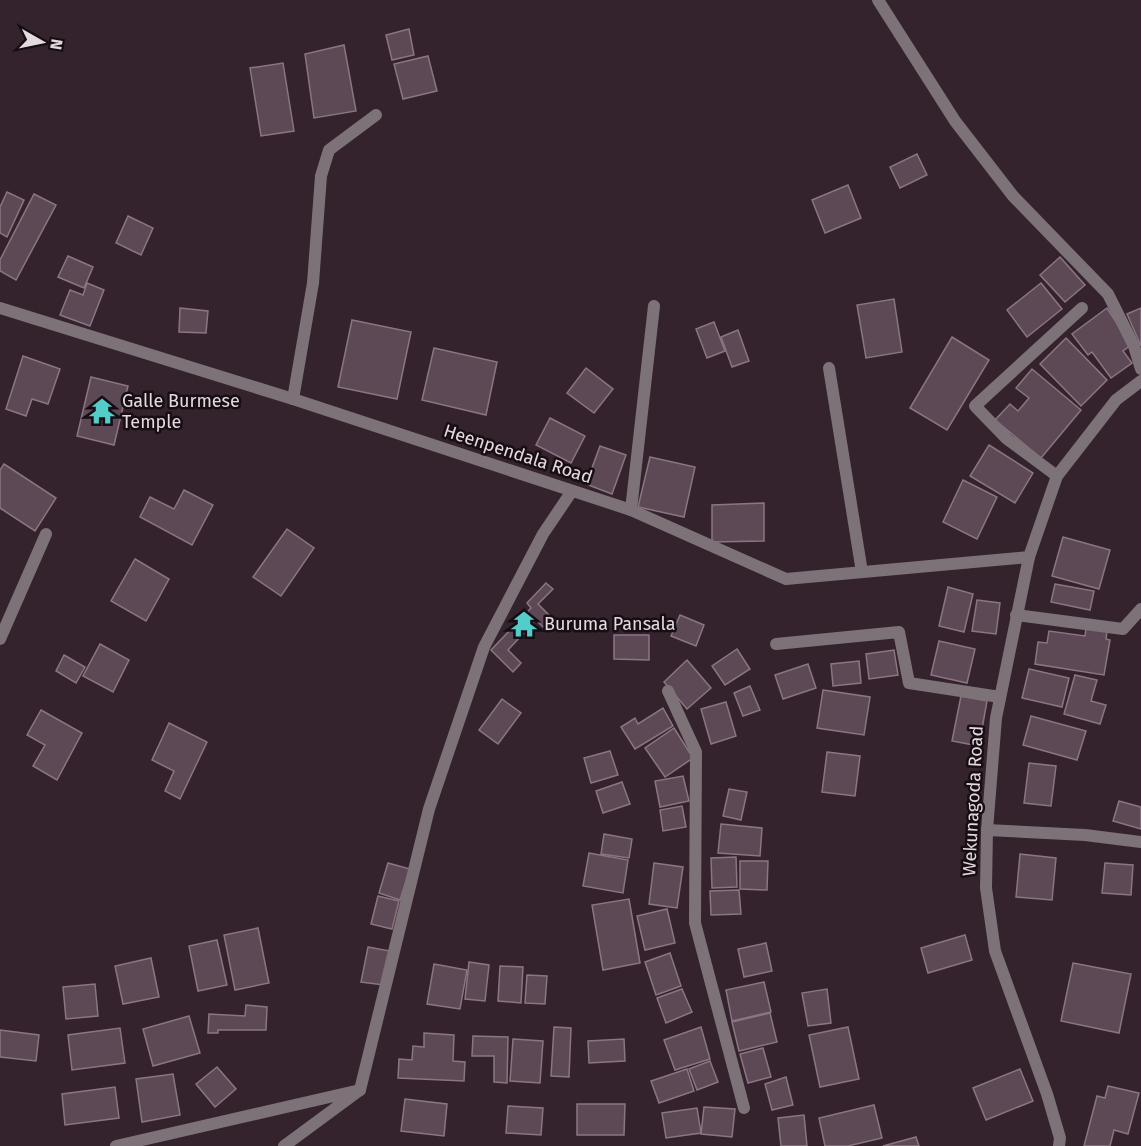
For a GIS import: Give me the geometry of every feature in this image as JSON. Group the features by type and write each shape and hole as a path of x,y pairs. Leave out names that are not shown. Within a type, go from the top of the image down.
{"street":[{"path":"878,0 955,121 984,159 1013,196 1108,294 1134,346 1141,369"},
{"path":"293,399 313,283 321,176 328,150 376,115"},
{"path":"631,510 654,306"},
{"name":"Heenpendala Road","path":"0,308 293,399 631,510 786,579 1029,557"},
{"path":"1057,476 1007,439 975,406 1082,308"},
{"path":"829,368 862,572"},
{"name":"Wekunagoda Road","path":"1059,1146 1060,1138 1047,1094 995,951 986,888 987,830 1000,697 1029,557 1057,476 1116,400 1141,381"},
{"path":"284,1146 360,1090 429,809 484,647 543,534 572,491"},
{"path":"0,639 46,534"},
{"path":"1016,615 1123,629 1141,609"},
{"path":"776,644 899,632 909,683 1000,697"},
{"path":"668,691 696,752 695,923 744,1108"},
{"path":"987,830 1085,835 1141,842"},
{"path":"116,1146 360,1090"}],"building":[{"path":"409,29 414,55 392,60 386,35"},
{"path":"344,45 356,111 314,118 305,54"},
{"path":"428,56 437,91 403,99 394,64"},
{"path":"283,63 294,131 261,136 250,68"},
{"path":"917,154 927,175 900,188 890,167"},
{"path":"848,185 861,218 825,233 812,200"},
{"path":"7,192 24,200 7,237 0,233 0,207"},
{"path":"34,194 56,205 16,280 0,271 0,260"},
{"path":"128,216 153,228 141,255 116,243"},
{"path":"68,256 93,267 84,288 58,277"},
{"path":"1060,257 1085,285 1065,302 1040,275"},
{"path":"87,283 104,290 90,326 60,315 70,290 83,295"},
{"path":"1041,283 1062,309 1027,337 1007,310"},
{"path":"894,299 902,352 866,358 857,305"},
{"path":"180,308 208,311 206,333 179,332"},
{"path":"1107,308 1131,345 1123,351 1132,363 1111,378 1092,352 1088,355 1072,334"},
{"path":"1141,308 1141,346 1127,314"},
{"path":"352,320 411,332 397,399 338,387"},
{"path":"714,322 725,351 707,358 696,329"},
{"path":"738,330 749,361 732,367 721,337"},
{"path":"952,337 989,360 947,430 910,408"},
{"path":"1066,338 1107,380 1081,406 1040,364"},
{"path":"434,348 497,362 486,415 422,400"},
{"path":"23,356 60,369 48,404 32,399 26,416 6,409"},
{"path":"586,368 613,389 594,413 567,393"},
{"path":"1032,369 1081,410 1041,458 995,420 1010,404 1018,411 1029,398 1016,388"},
{"name":"Galle Burmese Temple","path":"91,377 128,386 114,445 77,436"},
{"path":"550,418 585,436 571,463 536,445"},
{"path":"989,445 1033,473 1015,503 970,476"},
{"path":"600,446 626,455 612,494 586,484"},
{"path":"650,457 695,467 684,517 638,507"},
{"path":"4,464 56,498 35,531 0,508 0,470"},
{"path":"963,480 997,497 977,539 943,522"},
{"path":"184,490 213,505 192,545 140,517 150,497 174,509"},
{"path":"764,503 764,541 712,542 712,505"},
{"path":"287,529 314,548 281,596 253,577"},
{"path":"1063,537 1110,550 1099,589 1052,576"},
{"path":"135,559 169,579 146,621 111,601"},
{"name":"Buruma Pansala","path":"546,583 553,589 538,604 552,618 543,627 536,620 508,650 521,663 513,672 491,650 531,608 527,603"},
{"path":"1055,584 1094,591 1090,610 1051,602"},
{"path":"948,587 973,594 964,632 939,626"},
{"path":"977,600 1000,603 996,634 972,631"},
{"path":"680,615 704,625 696,646 671,636"},
{"path":"1086,628 1107,631 1106,639 1110,640 1104,675 1035,664 1038,642 1047,643 1049,631 1085,636"},
{"path":"614,635 649,635 649,660 614,659"},
{"path":"939,641 975,649 967,683 931,675"},
{"path":"100,644 129,660 113,692 83,676"},
{"path":"737,649 750,669 725,685 712,666"},
{"path":"894,650 898,675 869,679 866,654"},
{"path":"64,655 85,667 76,683 56,671"},
{"path":"687,660 711,688 687,709 664,682"},
{"path":"859,661 861,683 833,686 831,664"},
{"path":"808,664 816,688 783,699 775,675"},
{"path":"1029,669 1069,678 1062,707 1022,698"},
{"path":"1075,675 1097,680 1091,701 1106,705 1100,724 1064,714"},
{"path":"750,686 760,710 743,716 734,693"},
{"path":"823,690 870,697 864,735 817,728"},
{"path":"961,696 987,701 979,746 952,741"},
{"path":"502,699 521,713 498,744 479,730"},
{"path":"726,702 736,736 711,744 701,709"},
{"path":"663,708 673,726 635,749 621,727 635,718 638,724"},
{"path":"41,710 82,733 57,780 33,766 45,745 27,735"},
{"path":"1031,716 1086,731 1077,760 1023,745"},
{"path":"169,723 207,742 180,799 165,791 174,771 152,760"},
{"path":"674,728 693,758 665,777 645,748"},
{"path":"610,751 618,775 591,783 584,758"},
{"path":"827,752 860,756 855,796 822,792"},
{"path":"1029,763 1056,766 1051,806 1024,803"},
{"path":"683,776 689,801 660,807 655,781"},
{"path":"622,782 630,804 603,813 596,791"},
{"path":"729,789 747,792 741,820 723,816"},
{"path":"1119,801 1141,807 1141,829 1113,821"},
{"path":"682,806 686,827 663,831 660,810"},
{"path":"721,824 762,828 760,856 718,853"},
{"path":"604,834 632,839 629,858 601,854"},
{"path":"589,853 628,860 623,893 583,886"},
{"path":"1020,854 1056,858 1052,900 1016,897"},
{"path":"736,857 737,887 712,888 711,858"},
{"path":"740,861 768,861 767,890 740,889"},
{"path":"388,863 410,869 400,900 379,893"},
{"path":"654,863 683,867 677,908 649,904"},
{"path":"1105,863 1133,865 1131,895 1102,893"},
{"path":"739,890 741,914 711,915 710,891"},
{"path":"378,896 399,901 392,929 371,924"},
{"path":"629,899 640,963 603,970 592,905"},
{"path":"667,909 675,943 645,950 637,916"},
{"path":"258,928 269,983 235,990 224,935"},
{"path":"965,935 972,960 928,973 921,948"},
{"path":"217,940 227,985 198,991 189,946"},
{"path":"766,943 772,971 744,977 738,949"},
{"path":"368,947 390,951 384,985 361,982"},
{"path":"670,953 681,986 656,995 645,962"},
{"path":"151,958 159,997 123,1004 115,966"},
{"path":"469,962 489,965 485,1001 465,999"},
{"path":"1073,963 1131,974 1119,1033 1061,1021"},
{"path":"434,964 467,970 460,1009 427,1004"},
{"path":"500,966 523,967 521,1003 498,1001"},
{"path":"527,975 547,976 545,1004 525,1003"},
{"path":"764,982 771,1012 732,1021 726,990"},
{"path":"95,984 98,1016 66,1019 63,987"},
{"path":"682,989 692,1012 666,1023 657,998"},
{"path":"827,989 831,1023 808,1026 802,993"},
{"path":"246,1005 267,1007 266,1030 218,1030 218,1033 208,1033 209,1014 245,1016"},
{"path":"770,1013 777,1042 739,1051 732,1022"},
{"path":"189,1016 200,1053 153,1066 143,1029"},
{"path":"554,1027 571,1028 569,1077 551,1076"},
{"path":"701,1027 710,1059 675,1070 664,1040"},
{"path":"848,1027 859,1079 820,1087 809,1035"},
{"path":"120,1028 125,1063 72,1070 68,1035"},
{"path":"0,1030 39,1035 36,1061 0,1057"},
{"path":"424,1033 454,1035 453,1061 465,1062 464,1081 398,1078 399,1059 412,1060 413,1046 424,1047"},
{"path":"473,1036 508,1037 507,1083 494,1082 494,1056 472,1056"},
{"path":"513,1039 543,1041 540,1083 510,1081"},
{"path":"624,1039 625,1061 589,1063 588,1041"},
{"path":"763,1048 771,1077 748,1083 740,1054"},
{"path":"710,1061 718,1082 697,1090 689,1069"},
{"path":"217,1067 236,1089 215,1107 196,1084"},
{"path":"687,1069 694,1091 659,1103 651,1081"},
{"path":"1020,1069 1033,1101 986,1120 973,1088"},
{"path":"173,1074 180,1115 142,1122 136,1079"},
{"path":"786,1077 793,1105 772,1110 765,1084"},
{"path":"1108,1086 1139,1093 1128,1134 1114,1130 1110,1146 1084,1146 1097,1096 1105,1098"},
{"path":"115,1087 119,1118 65,1125 62,1094"},
{"path":"405,1099 447,1104 444,1136 401,1131"},
{"path":"577,1104 625,1104 624,1135 577,1135"},
{"path":"874,1105 882,1138 848,1146 825,1146 819,1118"},
{"path":"508,1106 543,1108 541,1135 506,1133"},
{"path":"704,1107 735,1109 732,1137 701,1134"},
{"path":"697,1108 701,1133 666,1138 662,1113"},
{"path":"804,1115 807,1146 781,1146 778,1118"},
{"path":"916,1137 919,1146 883,1146"}],"place":[{"name":"Galle Burmese Temple","path":"102,411"},
{"name":"Buruma Pansala","path":"524,624"}]}
